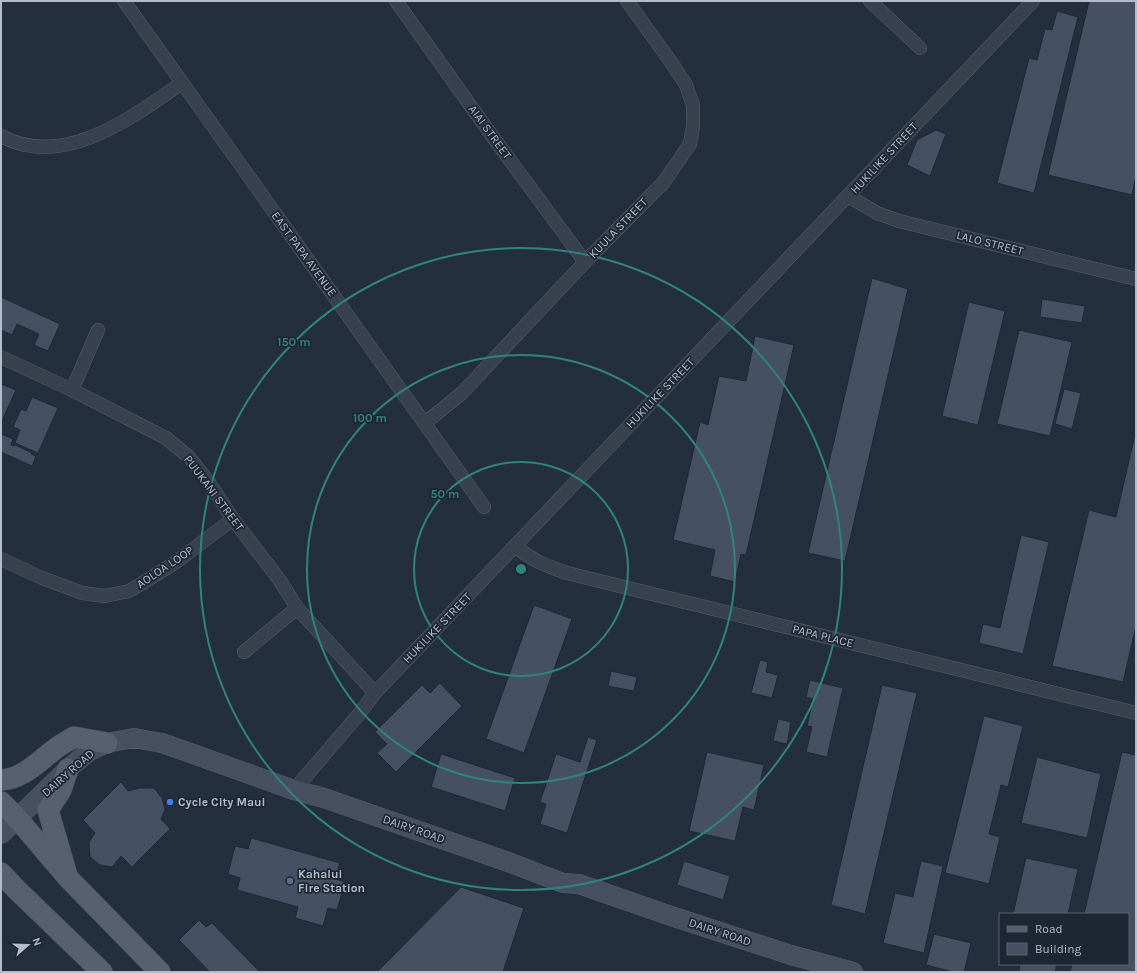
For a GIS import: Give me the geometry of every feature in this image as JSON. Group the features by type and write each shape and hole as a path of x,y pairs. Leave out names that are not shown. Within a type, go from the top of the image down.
{"main road":[{"path":"1,780 11,779 24,773 56,748 74,737 107,743"},
{"name":"DAIRY ROAD","path":"1,834 68,769 90,752 107,743 134,738 162,743 294,790 324,798 563,883 579,884 708,928 853,972"},
{"path":"68,769 61,790 48,810 68,878"},
{"path":"1,802 17,818 68,878 160,972"},
{"path":"1,874 8,886 102,972"}],"street":[{"name":"EAST PAPA AVENUE","path":"124,1 484,507"},
{"name":"AIAI STREET","path":"396,1 490,134 585,262"},
{"name":"KUULA STREET","path":"425,423 462,393 585,262 663,183 690,144 693,126 693,105 686,85 627,1"},
{"path":"870,1 920,48"},
{"name":"HUKILIKE STREET","path":"294,790 375,693 1033,1"},
{"path":"1,136 21,144 35,147 62,146 102,134 128,120 182,83"},
{"name":"LALO STREET","path":"848,196 877,213 899,221 1136,279"},
{"path":"72,390 98,330"},
{"name":"PUUKANI STREET","path":"1,357 72,390 166,438 189,457 208,481 233,519 282,582 297,608 375,693"},
{"name":"AOLOA LOOP","path":"1,559 42,578 82,593 105,596 129,591 146,581 176,562 233,519"},
{"name":"PAPA PLACE","path":"515,546 527,556 539,563 567,573 1136,713"},
{"path":"244,652 297,608"}],"building":[{"path":"1089,1 1136,1 1136,176 1132,195 1048,175"},
{"path":"1057,11 1078,17 1034,193 997,183 1029,58 1037,60 1045,29 1052,30"},
{"path":"936,130 946,134 930,176 907,165 917,140"},
{"path":"872,278 908,289 845,561 808,553"},
{"path":"1,297 60,324 48,351 34,345 39,334 17,324 12,335 1,330"},
{"path":"1042,299 1085,306 1082,323 1040,317"},
{"path":"969,302 1005,311 978,425 942,416"},
{"path":"1019,330 1072,342 1050,436 997,424"},
{"path":"755,336 794,345 746,555 741,554 735,582 710,576 715,550 673,540 700,422 708,425 719,376 746,381"},
{"path":"1,384 16,390 1,423"},
{"path":"1064,389 1081,393 1072,429 1055,424"},
{"path":"32,397 58,408 38,453 15,443 20,430 13,427 21,409 26,411"},
{"path":"1136,430 1136,626 1123,682 1052,666 1089,510 1116,517"},
{"path":"1,434 13,439 11,445 15,445 36,456 32,466 1,452"},
{"path":"1021,535 1049,542 1023,654 979,643 983,624 1000,628"},
{"path":"534,605 572,619 524,753 486,739"},
{"path":"760,660 768,662 766,672 778,675 772,698 751,693"},
{"path":"611,671 637,677 634,691 608,686"},
{"path":"810,680 843,688 827,757 806,752 812,727 807,726 813,699 806,697"},
{"path":"440,683 462,706 396,772 377,753 387,744 375,732 422,685 430,693"},
{"path":"882,685 917,693 865,914 831,905"},
{"path":"984,716 1023,726 1008,787 1001,785 989,834 1000,837 989,884 945,873"},
{"path":"778,719 791,722 787,744 773,741"},
{"path":"588,737 597,740 567,833 540,824 546,804 540,802 556,754 580,762"},
{"path":"707,752 764,765 754,810 743,807 735,841 689,831"},
{"path":"1122,752 1136,755 1136,972 1070,972 1072,965 1129,965 1129,913 1084,913"},
{"path":"441,754 515,778 505,811 431,787"},
{"path":"1037,757 1101,774 1087,838 1021,823"},
{"path":"121,782 128,791 139,788 154,788 162,798 165,810 161,819 170,829 132,867 121,856 112,867 100,865 90,857 89,842 95,833 83,820"},
{"name":"Kahalui Fire Station","path":"251,838 340,863 335,879 345,882 337,910 328,908 323,926 295,918 298,907 237,890 240,878 228,874 235,846 248,849"},
{"path":"1026,858 1078,869 1068,913 1013,913"},
{"path":"684,861 730,876 723,900 677,885"},
{"path":"921,861 943,866 924,953 883,943 895,893 913,897"},
{"path":"461,887 524,908 503,972 377,972"},
{"path":"199,920 206,927 212,923 260,972 210,972 179,940"},
{"path":"934,934 971,943 964,972 953,972 926,965"},
{"path":"1020,965 1057,965 1055,972 1019,972"}],"place":[{"name":"Cycle City Maui","path":"170,802"},
{"name":"Kahalui Fire Station","path":"290,881"}]}
